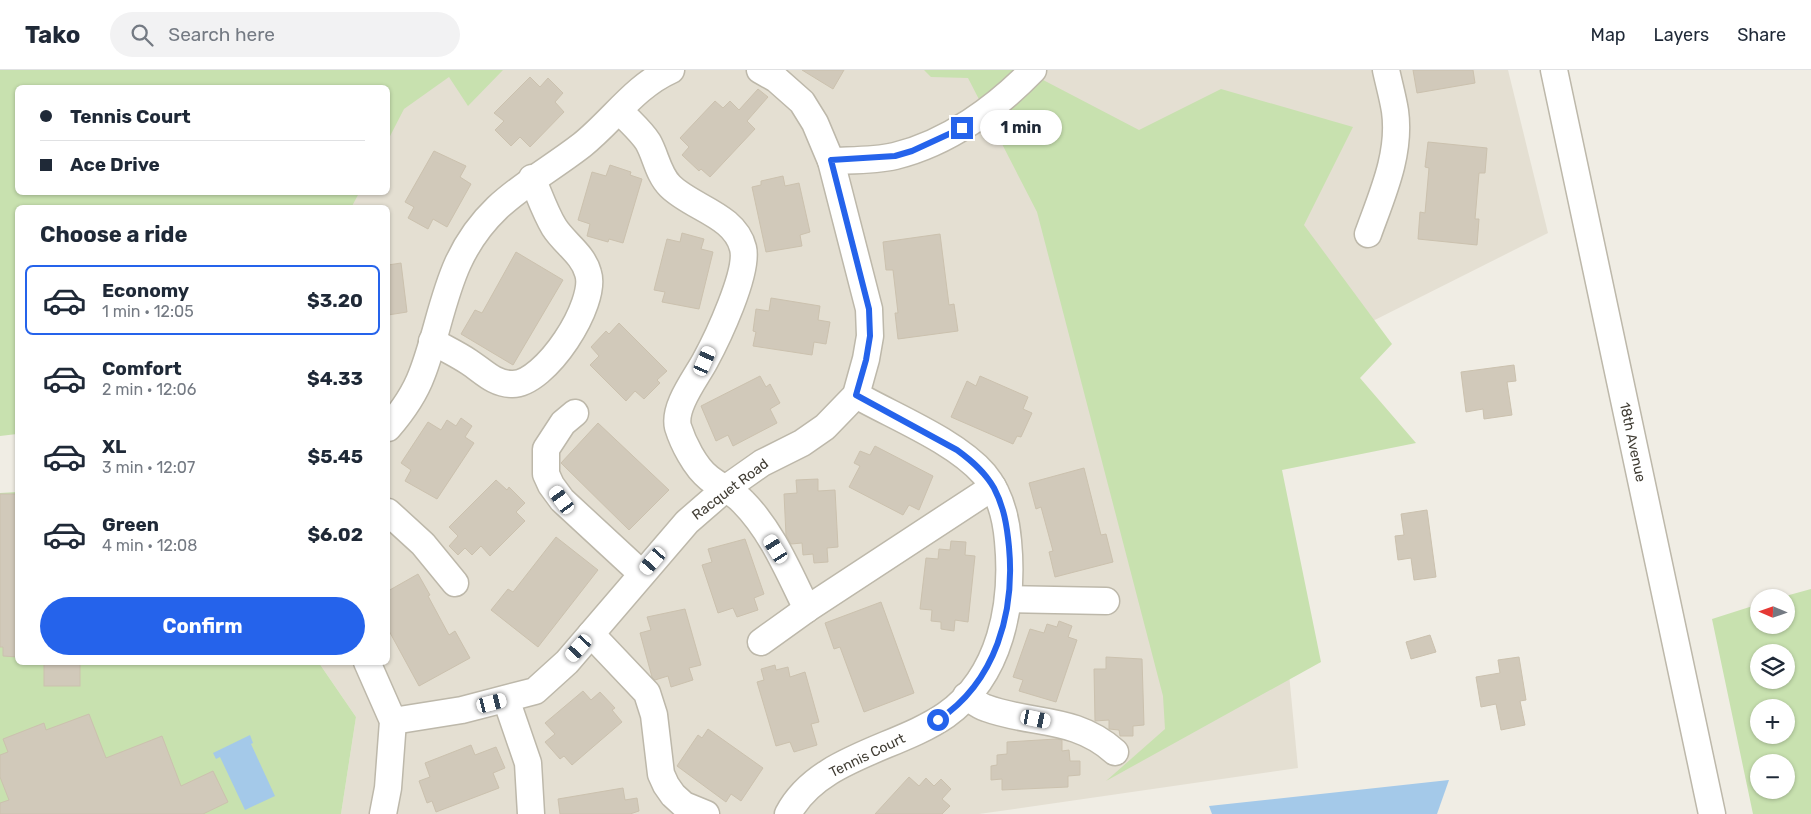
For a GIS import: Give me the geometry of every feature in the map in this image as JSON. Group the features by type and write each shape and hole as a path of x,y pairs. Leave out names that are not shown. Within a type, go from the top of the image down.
{"street":[{"path":"390,425 422,376 451,279 469,242 498,206 532,178 582,145 620,111 643,86 672,70"},
{"name":"Racquet Road","path":"393,721 462,710 535,691 567,662 687,522 726,489 762,463 802,443 825,427 856,395 866,360 870,336 869,309 831,160 815,123 802,102 776,79 760,70"},
{"path":"831,160 878,159 912,151 968,124 1033,70"},
{"path":"1368,234 1391,171 1396,137 1395,112 1386,70"},
{"name":"18th Avenue","path":"1554,70 1712,814"},
{"path":"620,111 648,142 658,167 669,186 726,222 737,234 743,248 743,272 705,361 689,387 680,409 677,425 699,467 708,477 743,501 759,522 785,563 807,609"},
{"path":"432,341 468,361 492,379 512,384 524,383 541,370 569,334 585,300 590,283 589,273 584,262 554,227 532,178"},
{"name":"Tennis Court","path":"788,814 796,800 819,780 837,768 929,726 947,714 966,696 978,683 1000,638 1008,599 1011,566 1006,522 993,487 973,462 957,450 856,395"},
{"path":"575,413 563,423 546,449 546,474 550,485 562,500 642,574"},
{"path":"762,642 807,609 993,487"},
{"path":"390,514 423,544 455,583"},
{"path":"1008,599 1106,601"},
{"path":"591,634 647,693 654,715 662,774 672,795 684,805 706,814"},
{"path":"368,665 393,721 388,788 383,814"},
{"path":"966,696 985,708 1067,726 1099,738 1115,752"},
{"path":"506,699 528,763 531,814"}],"shaded area":[{"path":"338,70 1508,70 1548,233 1321,347 1263,401 1298,768 979,814 341,814 356,717 320,665 390,665 390,205 310,205 312,195 390,195 390,85 380,85"}],"green space":[{"path":"0,70 503,70 468,106 449,77 404,109 390,136 390,85 15,85 15,195 358,195 353,205 15,205 15,434 0,436"},
{"path":"924,70 1024,70 1139,130 1221,89 1353,127 1304,225 1392,344 1360,378 1416,443 1282,470 1321,662 1106,781 1165,729 1163,696 1037,212 968,78 931,77"},
{"path":"15,492 15,665 320,665 356,717 341,814 0,814 0,493"},
{"path":"1811,589 1811,814 1753,814 1712,619 1750,607 1750,634 1795,634 1795,593"}],"water":[{"path":"250,735 253,743 251,744 275,796 245,810 220,757 216,759 213,753"},
{"path":"1449,780 1437,814 1212,814 1209,806"}],"building":[{"path":"802,70 844,70 833,89"},
{"path":"1413,70 1473,70 1475,83 1417,93"},
{"path":"530,77 540,87 548,78 563,93 555,102 564,112 530,147 520,137 511,146 495,130 504,121 494,113"},
{"path":"758,89 768,97 747,121 755,129 710,177 701,169 699,171 682,155 689,147 680,138 715,101 723,108 730,101 739,110"},
{"path":"1428,142 1487,148 1485,173 1479,173 1475,219 1479,219 1477,245 1418,239 1420,212 1425,213 1429,168 1425,167"},
{"path":"434,151 466,166 460,177 471,184 447,227 433,219 428,229 408,218 414,207 405,202"},
{"path":"610,165 631,172 630,175 642,179 623,243 609,239 608,242 587,236 590,224 578,220 592,172 606,176"},
{"path":"783,176 785,186 799,183 810,232 800,235 802,246 766,252 752,187 761,185 761,181"},
{"path":"682,233 704,239 701,249 713,252 699,309 662,302 665,292 654,290 667,239 680,242"},
{"path":"940,234 949,305 954,304 958,331 898,339 895,313 898,313 893,270 886,270 883,242"},
{"path":"516,252 563,280 513,365 461,334 475,310 482,313"},
{"path":"401,263 407,312 390,315 390,265"},
{"path":"771,298 820,306 818,320 830,322 826,344 814,342 812,355 753,346 756,332 753,331 756,309 769,311"},
{"path":"619,323 667,371 657,380 660,383 644,399 635,391 626,401 590,365 599,356 591,347 606,331 609,334"},
{"path":"1514,365 1516,381 1507,382 1512,415 1484,419 1483,409 1466,412 1461,372"},
{"path":"760,376 766,387 770,384 780,403 770,409 777,423 733,446 728,435 716,441 701,406"},
{"path":"980,376 1028,397 1023,409 1032,413 1021,437 1017,436 1013,444 951,417 967,381 976,386"},
{"path":"461,418 472,426 465,437 474,443 437,499 405,481 411,470 401,463 428,422 441,430 447,420 456,426"},
{"path":"598,423 669,490 629,530 561,463"},
{"path":"875,446 933,476 919,510 909,505 903,515 849,487 860,466 854,463 860,451 870,455"},
{"path":"1084,468 1101,535 1106,534 1113,562 1055,577 1049,552 1053,551 1041,507 1036,509 1029,483"},
{"path":"818,479 818,491 835,490 838,547 827,548 828,562 814,563 813,554 803,555 802,543 791,544 786,535 784,494 797,493 796,480"},
{"path":"496,480 507,490 509,487 525,503 516,512 525,521 490,556 481,546 472,555 465,548 458,555 449,546 458,536 449,527"},
{"path":"0,494 15,494 15,657 3,656 3,647 0,647"},
{"path":"1427,510 1436,577 1414,580 1411,558 1398,560 1395,536 1404,535 1401,514"},
{"path":"556,537 598,570 538,647 491,610 508,589 513,592"},
{"path":"745,539 764,594 754,598 758,610 737,617 733,608 718,613 702,565 712,562 708,549"},
{"path":"951,541 966,542 965,555 975,556 968,622 955,620 954,631 941,629 941,622 931,621 932,610 920,609 926,558 938,559 939,549 950,550"},
{"path":"418,574 449,635 455,631 470,658 419,686 390,633 390,590"},
{"path":"881,602 914,693 864,712 840,647 834,649 825,623"},
{"path":"685,609 701,665 689,668 693,680 671,687 668,676 655,680 652,677 640,633 651,630 647,617"},
{"path":"1059,621 1072,626 1068,637 1077,640 1056,702 1019,691 1023,680 1013,677 1030,629 1044,633 1047,624 1057,627"},
{"path":"1430,635 1436,652 1411,659 1406,642"},
{"path":"1106,657 1142,659 1144,725 1133,726 1133,736 1120,736 1119,730 1109,729 1109,720 1095,721 1094,669 1106,669"},
{"path":"1519,657 1526,700 1520,701 1525,725 1501,730 1496,704 1481,707 1476,677 1500,673 1498,660"},
{"path":"44,665 80,665 80,686 44,686"},
{"path":"775,665 776,670 788,667 790,677 805,672 819,722 811,724 817,745 794,752 790,742 776,746 757,682 764,680 761,669"},
{"path":"583,691 591,700 600,692 615,708 612,710 622,722 572,765 564,756 560,759 545,742 555,734 545,723"},
{"path":"89,714 106,758 162,736 181,786 213,771 228,802 203,814 0,814 0,803 9,800 0,777 0,755 8,752 3,739 44,723 46,730"},
{"path":"708,729 763,768 741,801 731,794 726,802 677,766 698,735 702,738"},
{"path":"1062,740 1062,751 1069,750 1070,761 1080,761 1080,775 1068,776 1068,787 1002,790 1002,779 991,780 991,766 997,765 997,755 1007,754 1007,742"},
{"path":"471,745 475,755 496,747 505,768 493,773 499,788 436,812 432,801 427,803 419,781 430,777 425,763"},
{"path":"909,777 919,786 926,778 934,786 941,779 951,789 942,799 950,806 942,814 875,814"},
{"path":"623,788 625,800 637,798 639,811 630,814 560,814 558,799"}],"route":[{"path":"938,720 961,702 978,683 1000,638 1010,586 1011,566 1006,522 999,498 993,487 973,462 957,450 856,395 866,360 870,336 869,309 841,206 831,160 878,159 895,156 912,151 962,128"}]}
